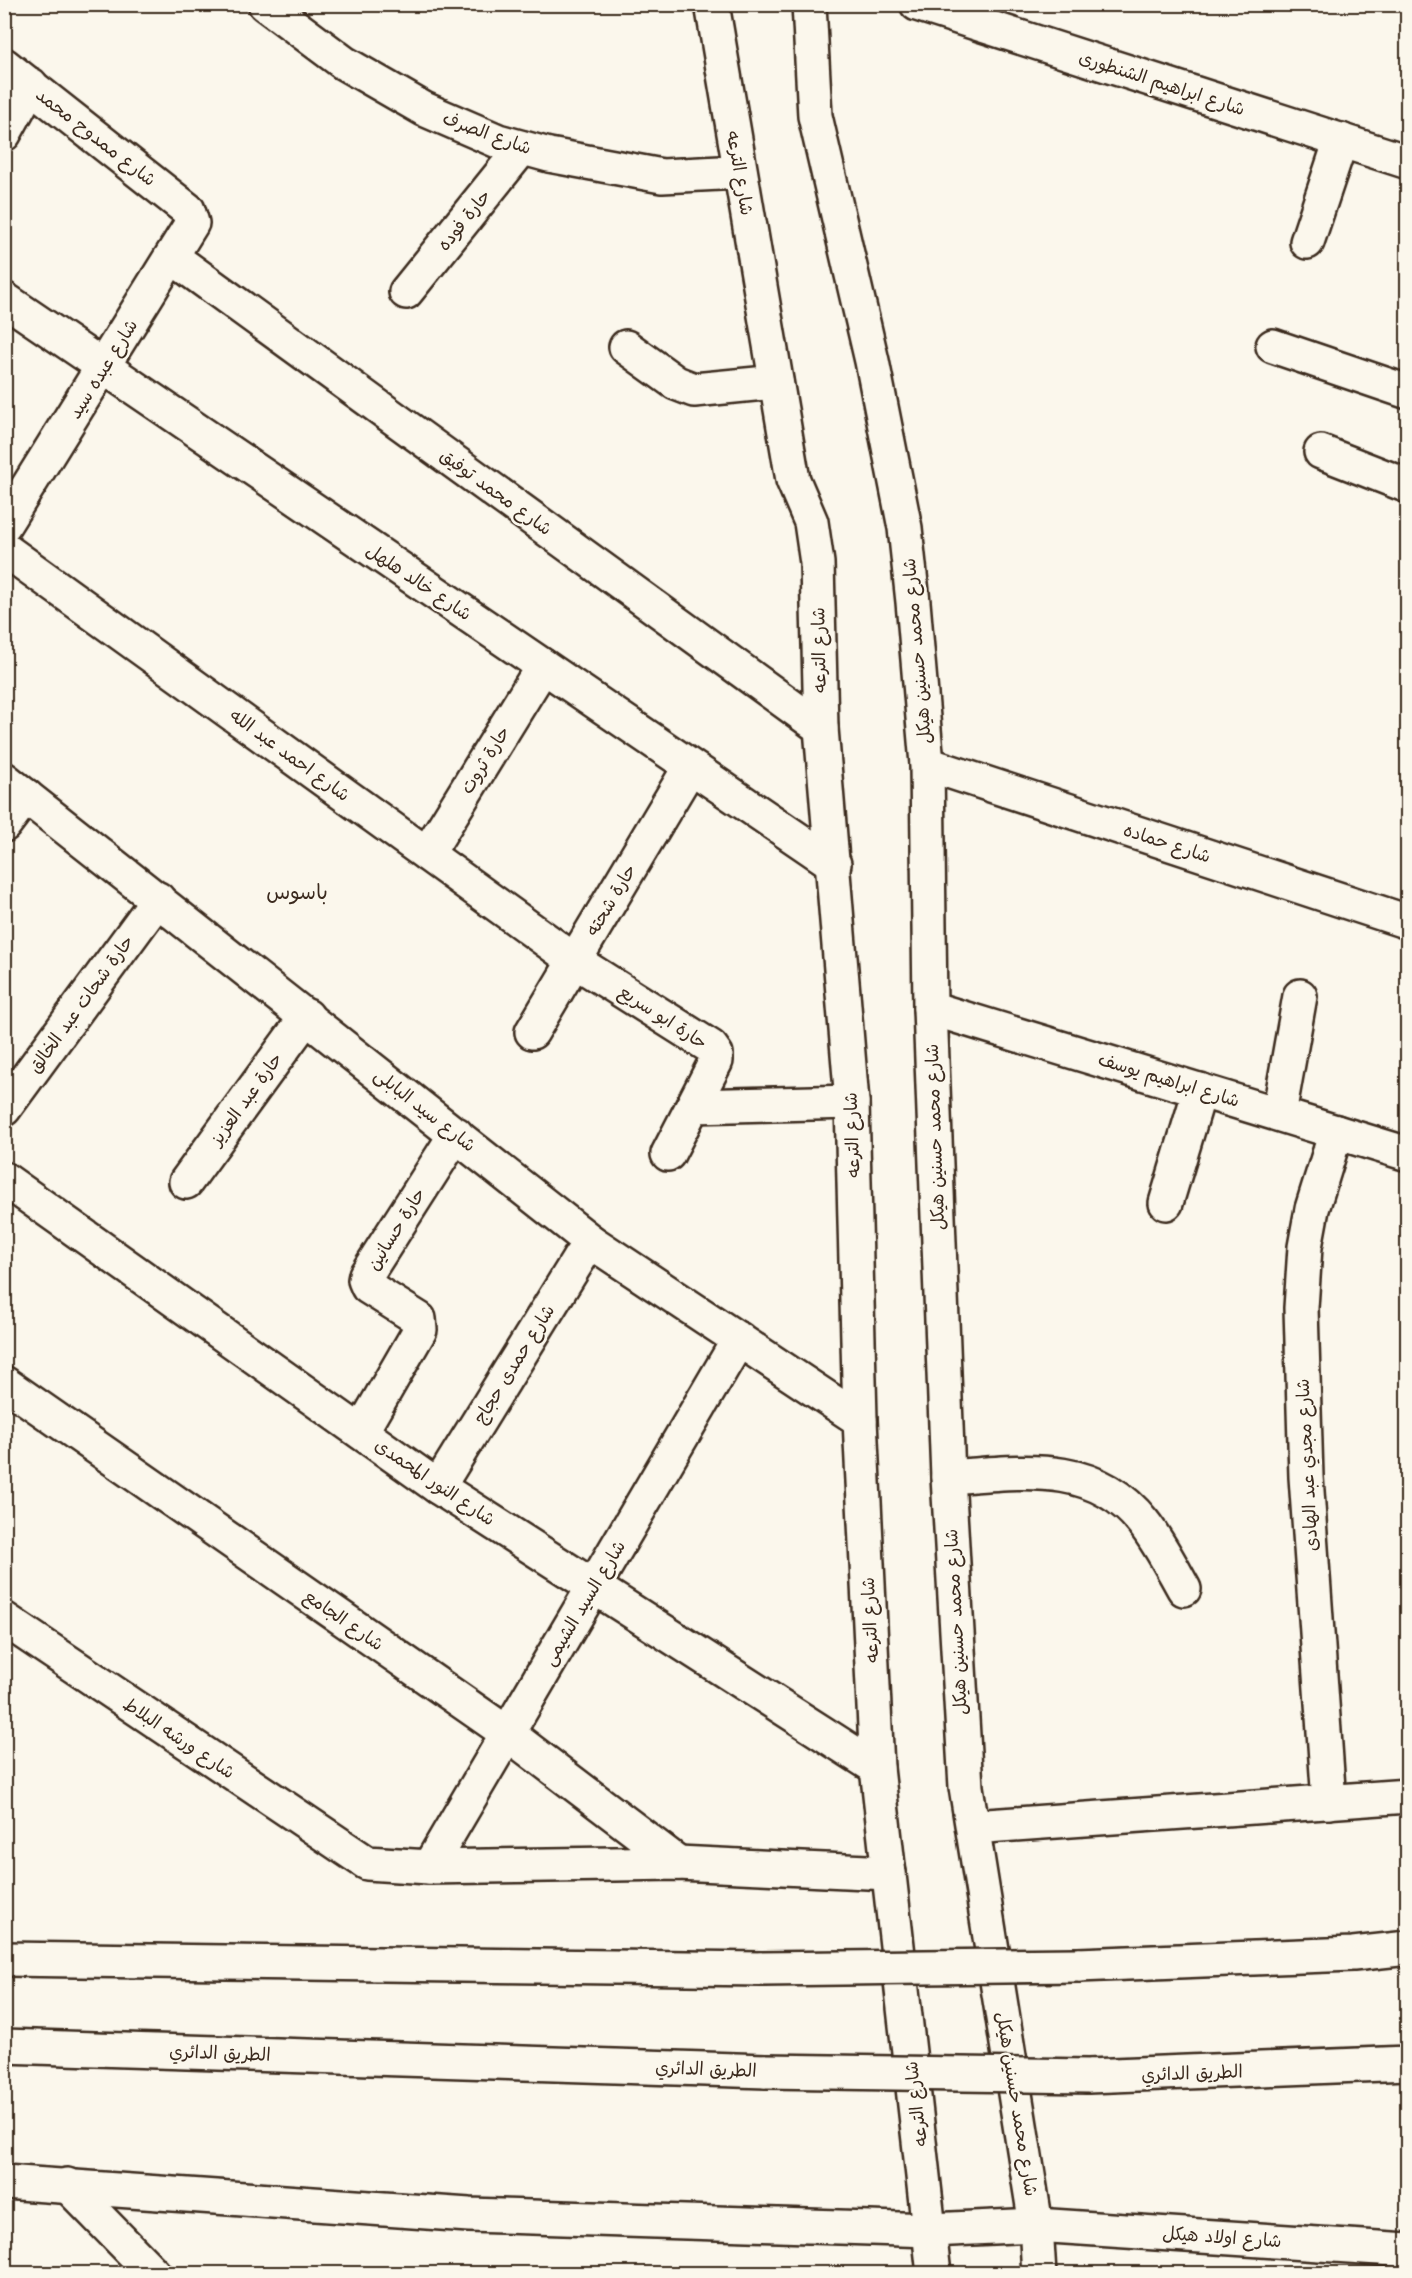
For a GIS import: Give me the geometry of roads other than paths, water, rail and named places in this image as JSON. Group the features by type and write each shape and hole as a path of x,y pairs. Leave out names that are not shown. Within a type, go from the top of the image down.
{"main road":[{"name":"شارع الصرف","path":"265,4 344,63 424,109 498,141 549,155 662,176 740,172"},
{"name":"شارع الترعه","path":"712,4 793,480 811,522 817,563 821,728 852,1102 860,1420 877,1768 931,2230 934,2274"},
{"name":"شارع محمد حسنين هيكل","path":"809,4 815,116 872,361 905,528 927,764 930,1008 948,1477 963,1755 1036,2225 1039,2274"},
{"name":"شارع ابراهيم الشنطورى","path":"917,4 1407,162"},
{"name":"شارع ممدوح محمد","path":"4,65 188,210"},
{"path":"4,134 30,85"},
{"path":"1307,242 1341,140"},
{"name":"حارة فوده","path":"406,292 522,148"},
{"name":"شارع عبده سيد","path":"4,525 190,229 192,223 188,210"},
{"name":"شارع محمد توفيق","path":"172,257 821,728"},
{"name":"شارع خالد هلهل","path":"4,298 834,864"},
{"path":"1273,346 1407,393"},
{"path":"626,347 676,383 694,390 776,382"},
{"path":"1321,452 1407,486"},
{"name":"شارع احمد عبد الله","path":"4,549 575,961"},
{"name":"حارة ثروت","path":"427,854 543,666"},
{"name":"شارع حماده","path":"927,764 1407,922"},
{"name":"حارة شحته","path":"532,1032 690,766"},
{"path":"4,825 15,787"},
{"name":"شارع سيد البابلى","path":"15,787 590,1240 860,1420"},
{"name":"حارة شحات عبد الخالق","path":"4,1109 158,898"},
{"name":"حارة ابو سريع","path":"575,961 711,1047 716,1054 716,1061 668,1154"},
{"path":"1279,1114 1300,996"},
{"name":"شارع ابراهيم يوسف","path":"930,1008 1407,1154"},
{"name":"حارة عبد العزيز","path":"186,1182 307,1016"},
{"path":"1166,1203 1200,1090"},
{"path":"693,1106 852,1102"},
{"name":"شارع مجدي عبد الهادى","path":"1329,1802 1306,1477 1301,1308 1305,1246 1312,1209 1336,1132"},
{"name":"حارة حسانين","path":"362,1432 420,1330 419,1319 368,1287 365,1280 366,1275 456,1134"},
{"name":"شارع النور المحمدى","path":"4,1179 438,1487 877,1768"},
{"name":"شارع حمدى حجاج","path":"438,1487 590,1240"},
{"name":"شارع السيد الشيمى","path":"429,1867 739,1340"},
{"name":"شارع الجامع","path":"4,1383 507,1733 678,1863"},
{"path":"948,1477 1051,1472 1072,1475 1091,1482 1109,1492 1142,1520 1184,1588"},
{"name":"شارع ورشه البلاط","path":"4,1620 353,1856 367,1863 429,1867 678,1863 889,1873"},
{"path":"973,1827 1407,1796"},
{"path":"4,1959 762,1969 1078,1965 1353,1954 1407,1948"},
{"name":"الطريق الدائري","path":"4,2046 766,2071 1088,2076 1407,2063"},
{"name":"شارع اولاد هيكل","path":"4,2182 469,2215 931,2230 1036,2225 1407,2250"},
{"path":"67,2186 154,2274"}],"district":[{"name":"باسوس","path":"297,892"}]}
